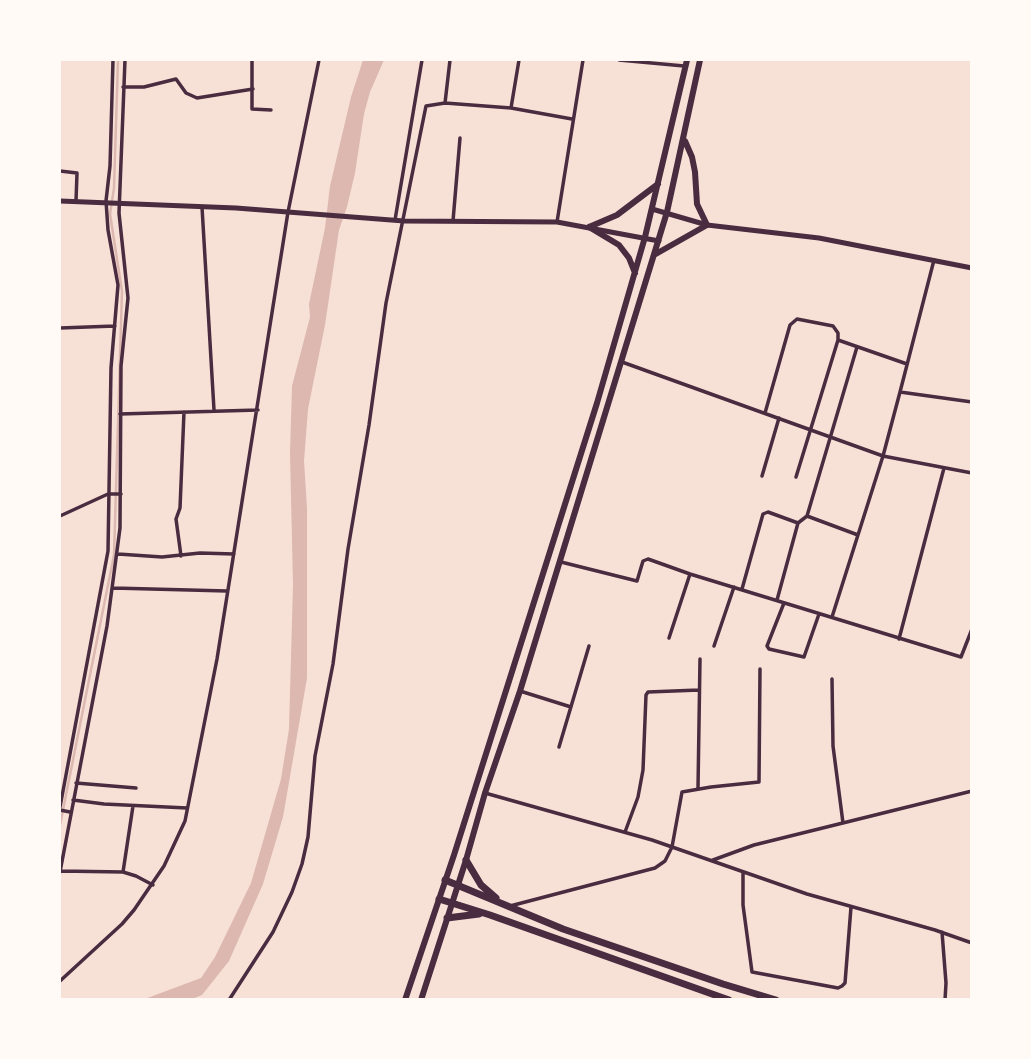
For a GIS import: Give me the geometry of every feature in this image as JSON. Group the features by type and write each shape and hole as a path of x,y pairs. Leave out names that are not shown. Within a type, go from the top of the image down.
{"highway":[{"path":"466,860 481,885 506,905"},
{"path":"445,880 563,929 723,984 776,999"},
{"path":"439,899 729,999"},
{"path":"447,918 474,914 490,915"}],"main road":[{"path":"421,999 485,793 520,691 659,241 700,60"},
{"path":"405,999 580,458 645,237 687,63"},
{"path":"684,139 692,157 697,204 708,225"},
{"path":"589,227 617,215 659,183"},
{"path":"60,201 395,220 557,222 659,241"},
{"path":"652,209 708,225 818,238 971,268"},
{"path":"654,255 708,225"},
{"path":"589,227 619,246 629,258 635,273"},
{"path":"580,458 593,457"}],"street":[{"path":"64,810 73,800 118,554 121,366 128,298 119,226 113,202 123,87 113,60"},
{"path":"125,60 118,75 110,166 118,285 111,368 108,551 82,690 64,810 60,872 123,872 153,885"},
{"path":"253,60 252,109 271,110"},
{"path":"60,981 122,924 153,885 182,830 217,659 288,212 319,60"},
{"path":"395,220 422,60"},
{"path":"445,103 450,60"},
{"path":"511,108 519,60"},
{"path":"557,222 583,60"},
{"path":"619,60 687,63"},
{"path":"123,87 144,87 176,79 186,93 197,98 253,89"},
{"path":"229,999 273,932 292,892 308,837 315,756 333,664 386,303 426,106 445,103 511,108 572,119"},
{"path":"453,220 460,138"},
{"path":"60,171 77,173 76,201"},
{"path":"202,207 214,410"},
{"path":"832,617 883,456 934,260"},
{"path":"765,413 790,325 797,319 833,326 838,333 838,340 796,477"},
{"path":"60,328 115,326"},
{"path":"838,340 907,364"},
{"path":"777,600 798,523 807,516 857,347"},
{"path":"622,362 883,456 971,473"},
{"path":"900,392 971,402"},
{"path":"120,414 258,410"},
{"path":"181,556 176,519 180,508 184,412"},
{"path":"762,476 779,418"},
{"path":"899,639 944,468"},
{"path":"60,516 109,494 119,494"},
{"path":"742,589 765,512 798,523"},
{"path":"807,516 858,535"},
{"path":"118,554 162,558 201,553 234,554"},
{"path":"559,562 637,582 644,559 961,657 971,629"},
{"path":"669,638 690,574"},
{"path":"113,587 227,591"},
{"path":"714,646 734,587"},
{"path":"784,603 766,646 769,649 804,657 819,614"},
{"path":"559,747 589,646"},
{"path":"698,788 700,659"},
{"path":"506,905 655,869 665,861 672,847 680,795 687,790 698,788 759,782 760,670"},
{"path":"832,679 834,746 843,823"},
{"path":"82,690 92,691"},
{"path":"625,833 638,797 643,769 646,695 648,692 699,690"},
{"path":"520,691 571,708"},
{"path":"76,783 136,788"},
{"path":"713,860 754,845 971,791"},
{"path":"485,793 672,847 851,907 942,932 971,943"},
{"path":"73,800 187,808"},
{"path":"123,872 133,806"},
{"path":"743,872 743,905 752,972 842,986 845,983 851,907"},
{"path":"942,932 945,999"}],"shaded area":[{"path":"363,60 384,60 364,114 355,173 339,230 325,325 308,409 304,461 307,508 307,678 283,817 263,884 229,961 202,995 192,999 142,1000 201,978 215,957 251,883 281,779 289,729 293,585 290,453 292,386 310,317 309,304 325,228 330,186 351,97"}],"waterway":[{"path":"60,825 114,555 122,291 110,214 114,188 118,60"}]}
